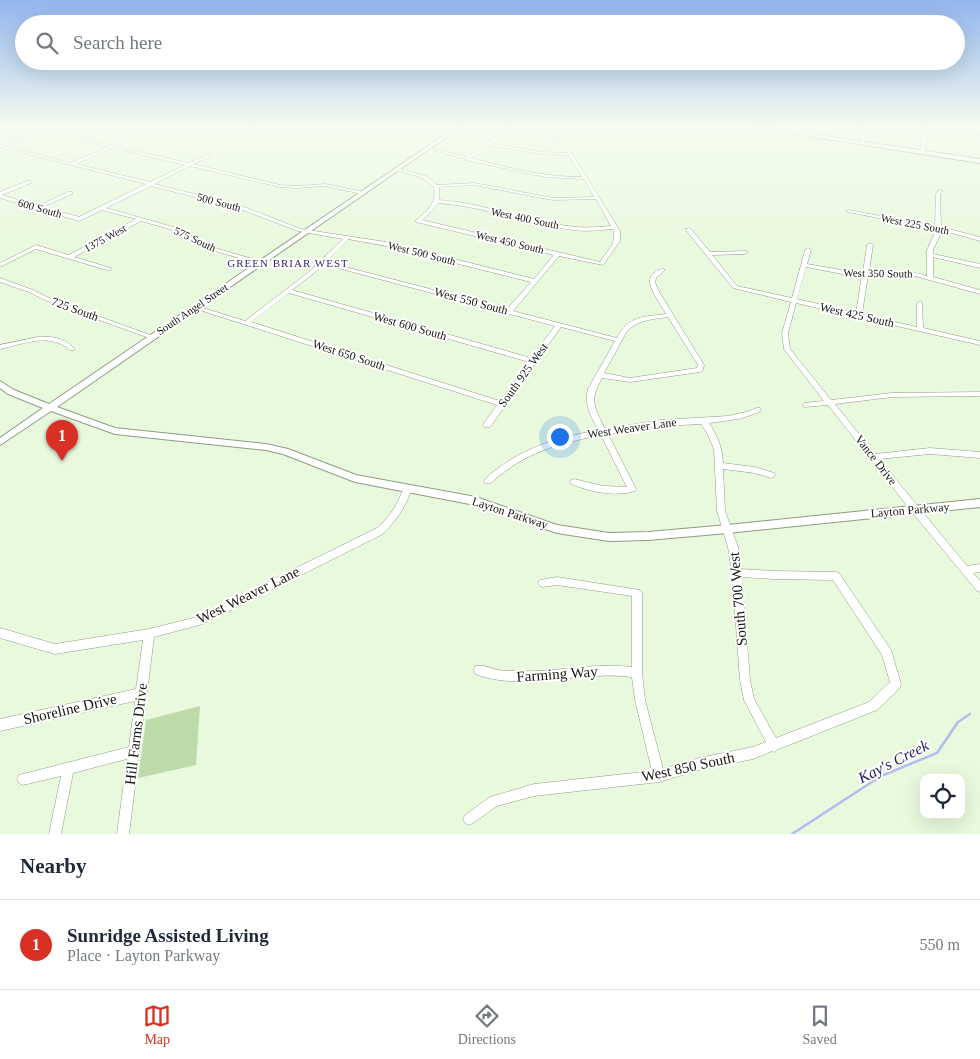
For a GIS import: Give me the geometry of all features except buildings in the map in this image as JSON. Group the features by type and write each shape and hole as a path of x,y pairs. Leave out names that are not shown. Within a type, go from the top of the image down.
{"main road":[{"name":"South Angel Street","path":"0,442 305,229 401,166"},
{"name":"Layton Parkway","path":"0,384 11,392 50,408 115,431 242,444 285,451 355,478 476,501 558,529 609,537 728,530 980,503"}],"street":[{"name":"500 South","path":"80,166 237,206 264,218 300,230 305,229"},
{"path":"102,208 188,166"},
{"path":"194,166 297,190 325,185 362,193"},
{"path":"501,166 556,177 585,178"},
{"path":"577,166 615,227"},
{"path":"397,169 418,174 430,180 436,186 437,201"},
{"path":"0,195 29,182"},
{"path":"436,186 474,184 553,199 597,198"},
{"path":"930,277 931,245 938,233 938,194 941,191"},
{"path":"39,207 70,193"},
{"name":"600 South","path":"0,195 79,219 102,208"},
{"name":"West 450 South","path":"437,201 430,211 418,221 601,264 617,241 618,236 615,227"},
{"name":"West 400 South","path":"437,201 458,203 570,228 615,227"},
{"name":"575 South","path":"102,208 175,229 210,248 260,262"},
{"name":"West 225 South","path":"848,211 855,214 962,233 980,239"},
{"name":"1375 West","path":"70,257 141,219"},
{"name":"West 500 South","path":"305,229 346,239 386,244 536,281"},
{"path":"688,229 708,254 745,252"},
{"path":"246,323 324,263 346,239"},
{"path":"859,315 870,245"},
{"path":"0,264 36,247 109,269"},
{"name":"Vance Drive","path":"808,250 785,334 787,349 915,510 980,588"},
{"path":"509,312 558,254"},
{"name":"West 425 South","path":"708,254 735,287 980,343"},
{"path":"930,255 980,266"},
{"name":"West 550 South","path":"324,263 618,340"},
{"name":"West 350 South","path":"804,265 846,274 899,272 930,277 980,292"},
{"path":"600,375 630,380 700,370 701,365 669,314 652,282 653,277 662,270"},
{"name":"725 South","path":"0,280 151,337"},
{"name":"West 600 South","path":"288,291 532,361"},
{"path":"920,303 920,329"},
{"name":"West 650 South","path":"195,307 502,404"},
{"path":"574,482 589,488 622,491 632,489 591,408 592,389 618,340 630,324 646,318 669,314"},
{"name":"South 925 West","path":"487,425 559,325"},
{"path":"0,347 48,339 61,341 68,344 72,349"},
{"path":"807,405 892,396 980,394"},
{"name":"West Weaver Lane","path":"488,482 498,471 550,443 571,437 662,422 703,421 750,414 757,410"},
{"name":"South 700 West","path":"703,421 712,434 718,449 722,512 734,547 745,680 749,700 774,746"},
{"path":"873,457 930,451 980,455"},
{"path":"720,466 755,470 771,475"},
{"name":"West Weaver Lane","path":"0,633 55,650 149,634 199,621 380,531 393,520 400,509 408,488"},
{"path":"966,570 980,568"},
{"name":"West 850 South","path":"469,819 494,801 534,790 659,776 699,764 754,753 874,706 896,684 887,653 836,576 805,574 768,576 737,572"},
{"path":"543,583 556,581 637,593 637,673 640,700 659,776"},
{"name":"Hill Farms Drive","path":"123,834 149,634"},
{"name":"Farming Way","path":"479,670 494,676 510,678 594,670 637,673"},
{"name":"Shoreline Drive","path":"0,725 140,694"},
{"path":"24,779 133,752"},
{"path":"55,834 68,768"}],"green space":[{"path":"200,706 196,765 138,778 146,720"}],"waterway":[{"name":"Kay's Creek","path":"792,834 881,776 937,753 958,722 970,714"}],"place":[{"name":"Sunridge Assisted Living","path":"62,461"}],"district":[{"name":"GREEN BRIAR WEST","path":"288,263"}]}
